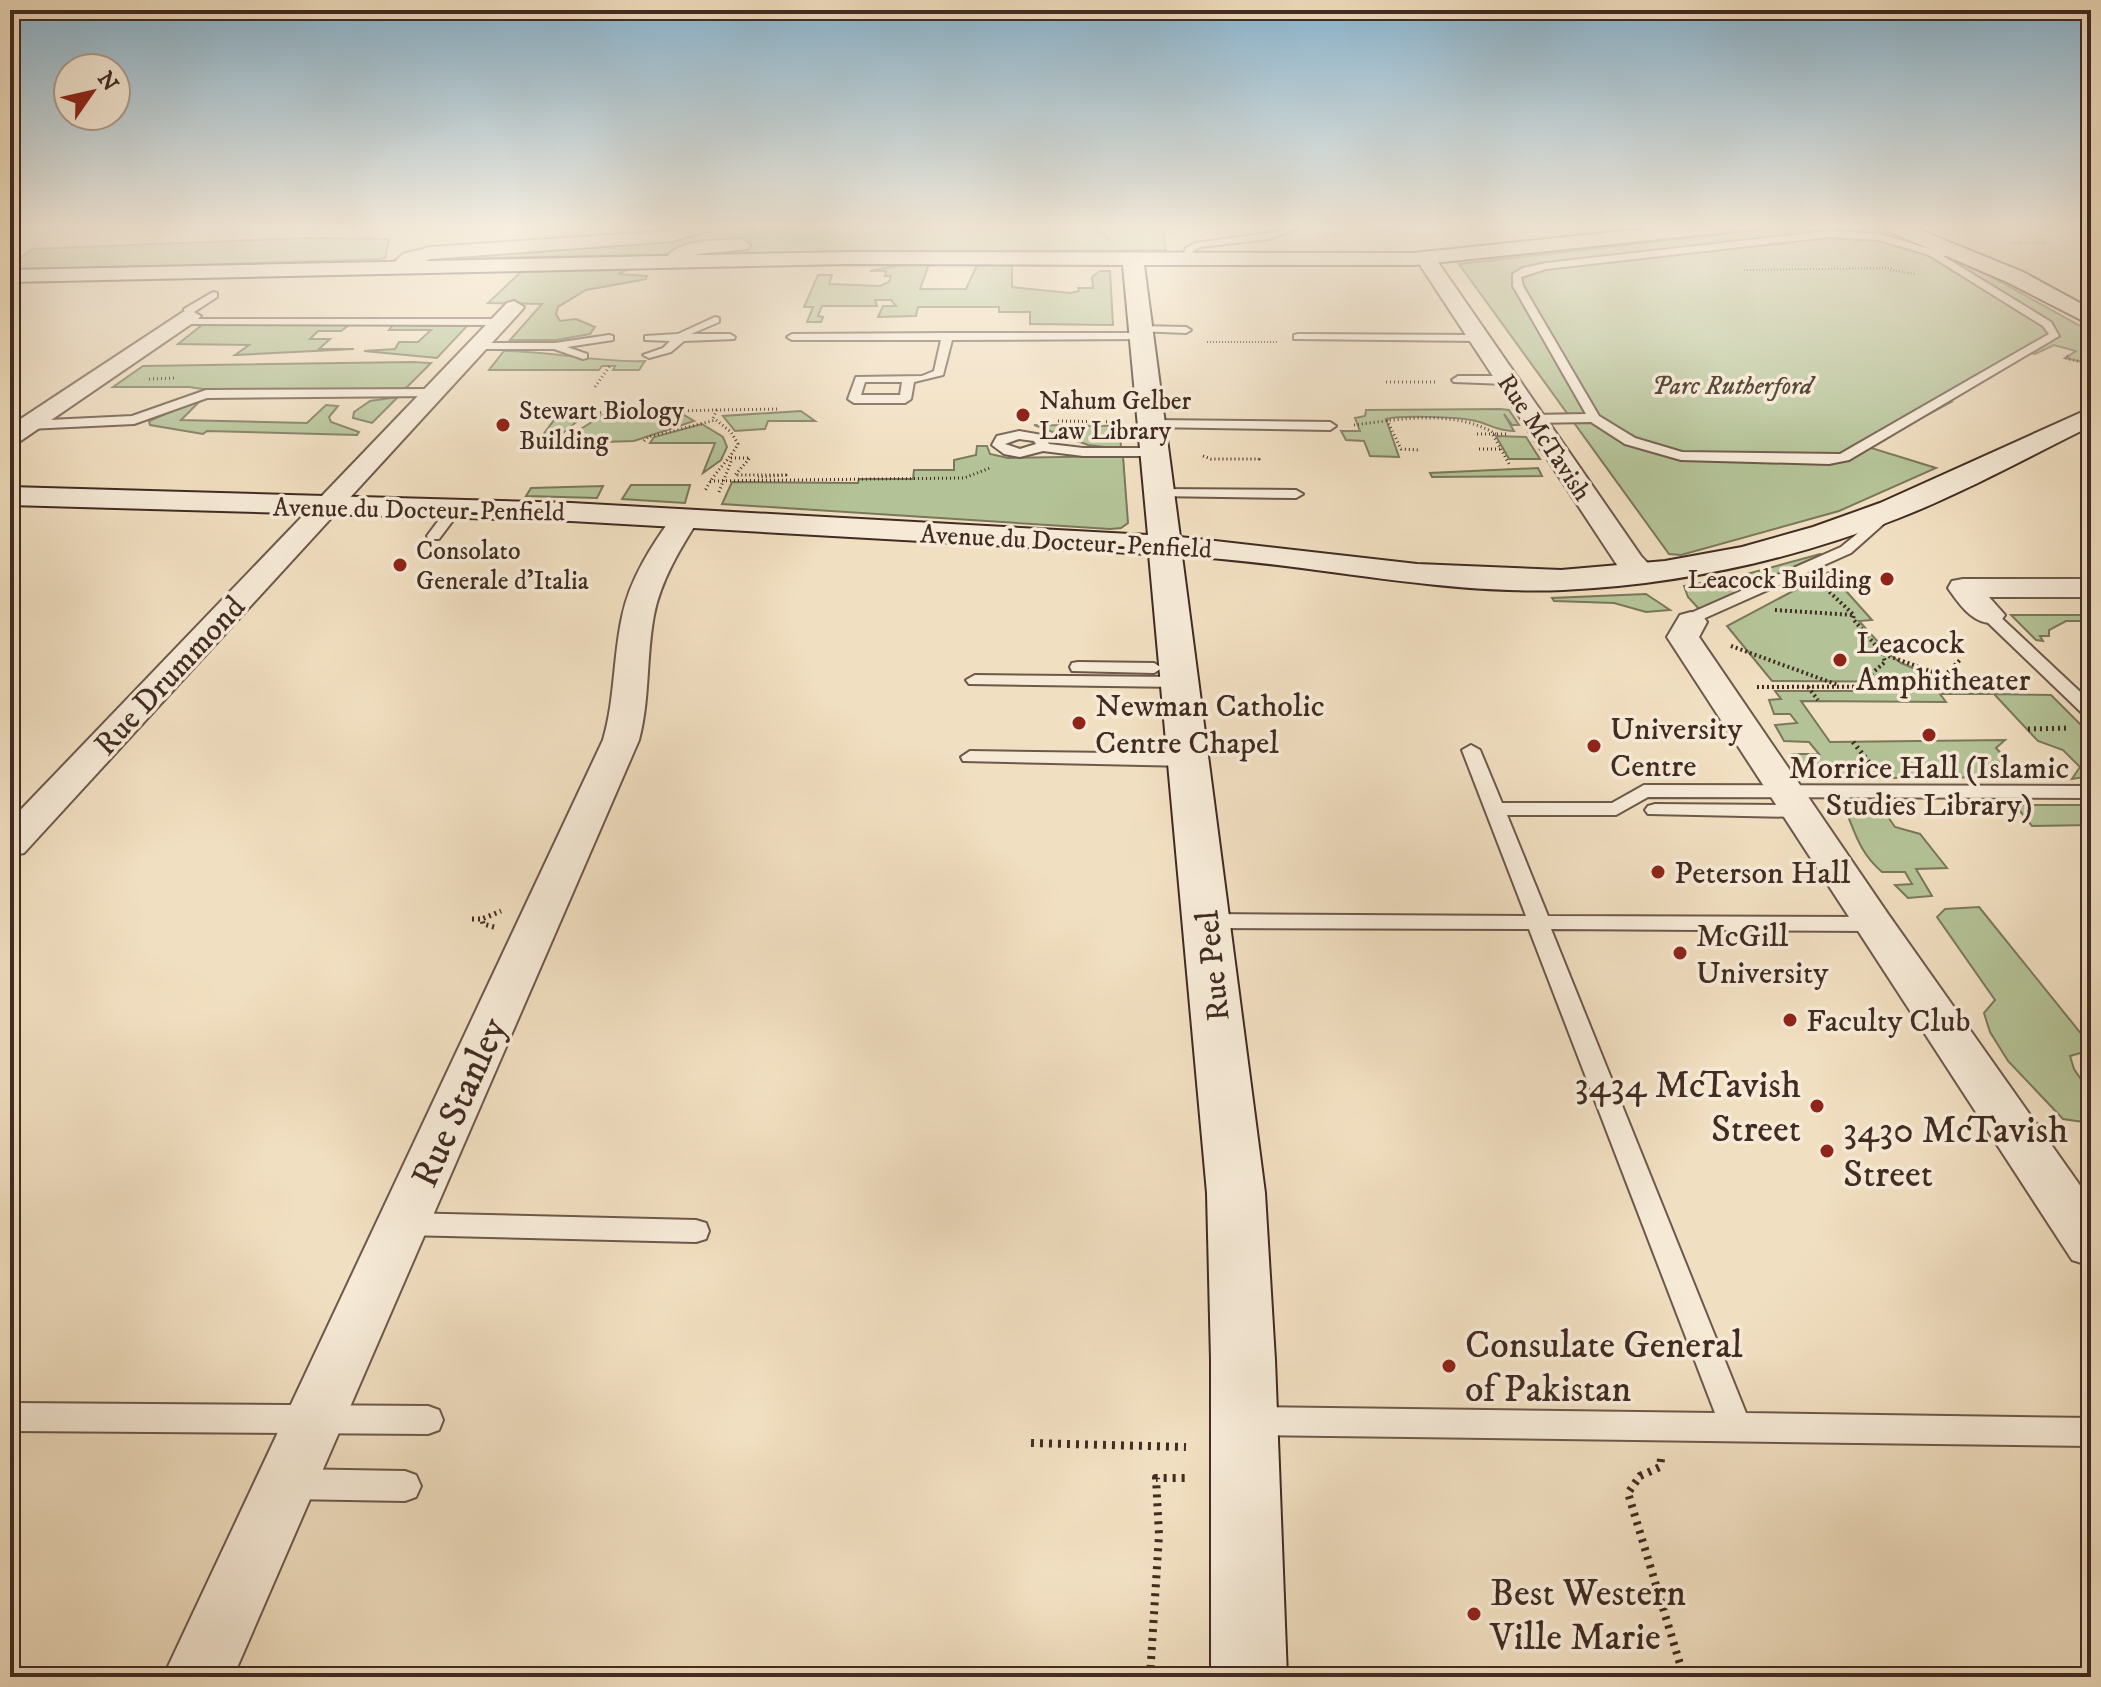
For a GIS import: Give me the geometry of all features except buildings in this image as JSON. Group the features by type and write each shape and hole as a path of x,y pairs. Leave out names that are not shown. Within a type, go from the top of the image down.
{"main road":[{"name":"Rue Peel","path":"1138,305 1141,332 1139,423 1155,452 1236,1193 1215,1434 1249,1677"},
{"path":"2066,305 2091,318"},
{"name":"Avenue du Docteur-Penfield","path":"10,496 327,507 455,508 697,500 1163,545 1458,578 1561,580 1642,573 1746,556 1824,534 1891,510 2091,416"}],"street":[{"name":"Rue McTavish","path":"1457,305 1506,380 1524,426 1630,562 1642,573"},
{"name":"Rue Drummond","path":"10,844 507,315"},
{"path":"19,431 186,319"},
{"name":"Rue Stanley","path":"198,1677 621,740 629,712 634,637 641,604 662,555 697,500"},
{"path":"1989,615 1963,588 2091,588"},
{"path":"1699,619 1683,637 1873,924 2091,1244"}],"lane":[{"path":"198,305 188,311 186,319 507,315"},
{"path":"1529,305 1594,418 1610,431 1630,441 1681,456 1798,461 1844,457 2054,336 2047,324 2018,305"},
{"path":"649,355 667,350 691,329 715,320"},
{"path":"792,337 1186,330"},
{"path":"909,379 924,379 939,373 947,336"},
{"path":"649,338 730,337"},
{"path":"1298,337 1479,338"},
{"path":"477,346 555,346 609,338"},
{"path":"555,346 583,356"},
{"path":"667,350 672,355 667,363"},
{"path":"1458,380 1506,380"},
{"path":"19,431 134,420 206,394 433,393"},
{"path":"1524,426 1594,418"},
{"path":"1139,423 1330,426"},
{"path":"1042,447 1083,452 1155,452"},
{"path":"1160,493 1296,494"},
{"path":"434,536 455,508"},
{"path":"1699,619 1854,546 1891,510"},
{"path":"1989,615 2091,712"},
{"path":"1078,667 1180,675"},
{"path":"985,677 1180,675"},
{"path":"1471,750 1539,921 1541,936 1557,980 1736,1427"},
{"path":"970,757 1189,760"},
{"path":"1494,809 1616,809 1644,791 1791,801"},
{"path":"1655,810 1791,801 2091,792"},
{"path":"1208,921 1873,924"},
{"path":"403,1224 696,1231"},
{"path":"10,1417 428,1420"},
{"path":"1215,1434 1736,1427 2091,1432"},
{"path":"286,1484 405,1486"}],"path":[{"path":"2075,350 2065,358 2091,364"},
{"path":"595,387 611,364"},
{"path":"1386,382 1411,382"},
{"path":"590,404 594,413 780,409"},
{"path":"644,441 648,437 713,418 717,410"},
{"path":"713,418 731,432 738,444"},
{"path":"1387,420 1401,449 1420,450"},
{"path":"1346,426 1387,420 1472,421 1494,434 1509,464"},
{"path":"1054,421 1139,423"},
{"path":"1477,434 1494,434 1524,426"},
{"path":"738,444 748,443"},
{"path":"731,458 738,444"},
{"path":"1479,449 1501,449"},
{"path":"1203,456 1211,459 1259,459 1258,456"},
{"path":"728,473 734,459 731,458"},
{"path":"715,473 726,459 750,458 735,475 786,475 734,480 785,481"},
{"path":"697,500 797,478 964,478 978,475 998,463"},
{"path":"1806,569 1854,615 1853,619 1883,654 1885,662 1856,687"},
{"path":"1699,619 1854,615"},
{"path":"1699,619 1843,687"},
{"path":"1883,654 1944,676 1952,686"},
{"path":"1944,676 1960,660"},
{"path":"1716,687 2022,686"},
{"path":"1807,687 1818,700"},
{"path":"2028,729 2075,728"},
{"path":"472,919 484,922 494,911 503,911"},
{"path":"1031,1443 1215,1434"},
{"path":"1661,1458 1660,1467 1632,1481 1628,1493 1684,1677"},
{"path":"1150,1677 1159,1535 1156,1478 1185,1478"}],"green space":[{"path":"541,305 562,305 556,314 560,321 576,319 595,327 590,334 556,340 510,340"},
{"path":"805,305 877,306 822,306 818,316 823,317 821,322 807,322 813,307 804,307"},
{"path":"1112,305 1113,325 1030,324 1030,312 999,312 999,307 918,307 916,316 878,317 883,306"},
{"name":"Parc Rutherford","path":"1488,305 2042,305 2091,332 2091,364 2065,358 2076,351 2054,345 2035,354 2028,353 1944,401 1951,402 1868,447 1936,468 1839,511 1681,555 1669,554"},
{"path":"202,325 349,325 341,331 318,331 310,339 330,339 319,349 354,349 235,355 249,345 178,344"},
{"path":"393,325 467,326 437,358 364,351 395,349 399,342 418,342 431,330 389,330"},
{"path":"504,351 645,361 639,370 613,370 615,366 602,366 599,370 489,370"},
{"path":"431,363 404,390 216,391 189,387 113,387 143,366"},
{"path":"398,397 372,423 353,418 354,412 370,401"},
{"path":"190,403 198,403 181,420 307,423 326,405 338,406 329,417 331,422 359,432 357,435 207,431 203,434 150,425 149,421"},
{"path":"565,405 582,413 581,418 563,433 537,443"},
{"path":"1366,410 1509,410 1519,425 1512,425 1504,414 1514,431 1463,419 1386,419 1399,457 1370,456 1364,441 1346,440 1341,431 1360,431 1355,418 1365,416"},
{"path":"801,411 815,421 768,421 765,429 735,431 723,416"},
{"path":"679,412 694,421 634,441 572,443 568,437 603,415"},
{"path":"702,424 723,437 727,447 721,460 703,473 715,443 650,443 654,437"},
{"path":"1034,425 1120,426 1121,449 1088,445"},
{"path":"1496,436 1526,437 1540,459 1509,459"},
{"path":"977,446 987,446 990,454 1008,458 1123,456 1128,523 1121,528 1110,529 722,504 732,482 858,483 859,479 913,479 914,470 954,470 954,460 976,455"},
{"path":"1538,468 1542,476 1432,477 1430,473"},
{"path":"631,485 690,485 685,503 622,499"},
{"path":"603,486 597,498 526,496 531,488"},
{"path":"1820,554 1700,610 1688,597 1684,586 1736,577"},
{"path":"1829,572 1872,620 1859,621 1889,654 1901,663 1947,682 1772,681 1727,626"},
{"path":"1646,594 1670,610 1646,612 1614,603 1554,601 1552,598"},
{"path":"2011,615 2091,615 2091,621 2066,621 2049,630 2049,636 2040,636 2043,641 2036,640"},
{"path":"1775,691 1989,691 1995,694 2051,695 2091,735 2091,776 2072,779 2080,767 2063,750 2038,741 1994,694 1940,694 1946,702 1801,701 1830,742 2005,740 1996,748 2011,765 2039,777 1873,778 1831,775 1820,769 1804,769 1793,754 1819,754 1809,742 1784,741 1775,725 1797,723 1790,714 1774,714 1769,700 1781,699"},
{"path":"2015,805 2088,805 2091,806 2091,825 2032,826"},
{"path":"1896,806 1886,814 1895,827 1920,834 1947,868 1916,869 1932,896 1908,898 1895,885 1912,884 1905,872 1882,872 1875,865 1860,844 1846,811 1859,810 1857,807"},
{"path":"1979,907 2091,1046 2091,1050 2070,1056 2074,1069 2091,1094 2091,1123 2063,1119 2008,1061 1990,1032 1984,1013 1995,1000 1937,917 1945,909"}],"place":[{"name":"Nahum Gelber Law Library","path":"1023,415"},
{"name":"Stewart Biology Building","path":"503,425"},
{"name":"Consolato Generale d'Italia","path":"400,565"},
{"name":"Leacock Building","path":"1887,579"},
{"name":"Leacock Amphitheater","path":"1840,660"},
{"name":"Newman Catholic Centre Chapel","path":"1079,723"},
{"name":"Morrice Hall (Islamic Studies Library)","path":"1929,735"},
{"name":"University Centre","path":"1594,746"},
{"name":"Peterson Hall","path":"1658,872"},
{"name":"McGill University","path":"1680,953"},
{"name":"Faculty Club","path":"1790,1020"},
{"name":"3434 McTavish Street","path":"1817,1106"},
{"name":"3430 McTavish Street","path":"1827,1151"},
{"name":"Consulate General of Pakistan","path":"1449,1366"},
{"name":"Best Western Ville Marie","path":"1474,1614"}]}
